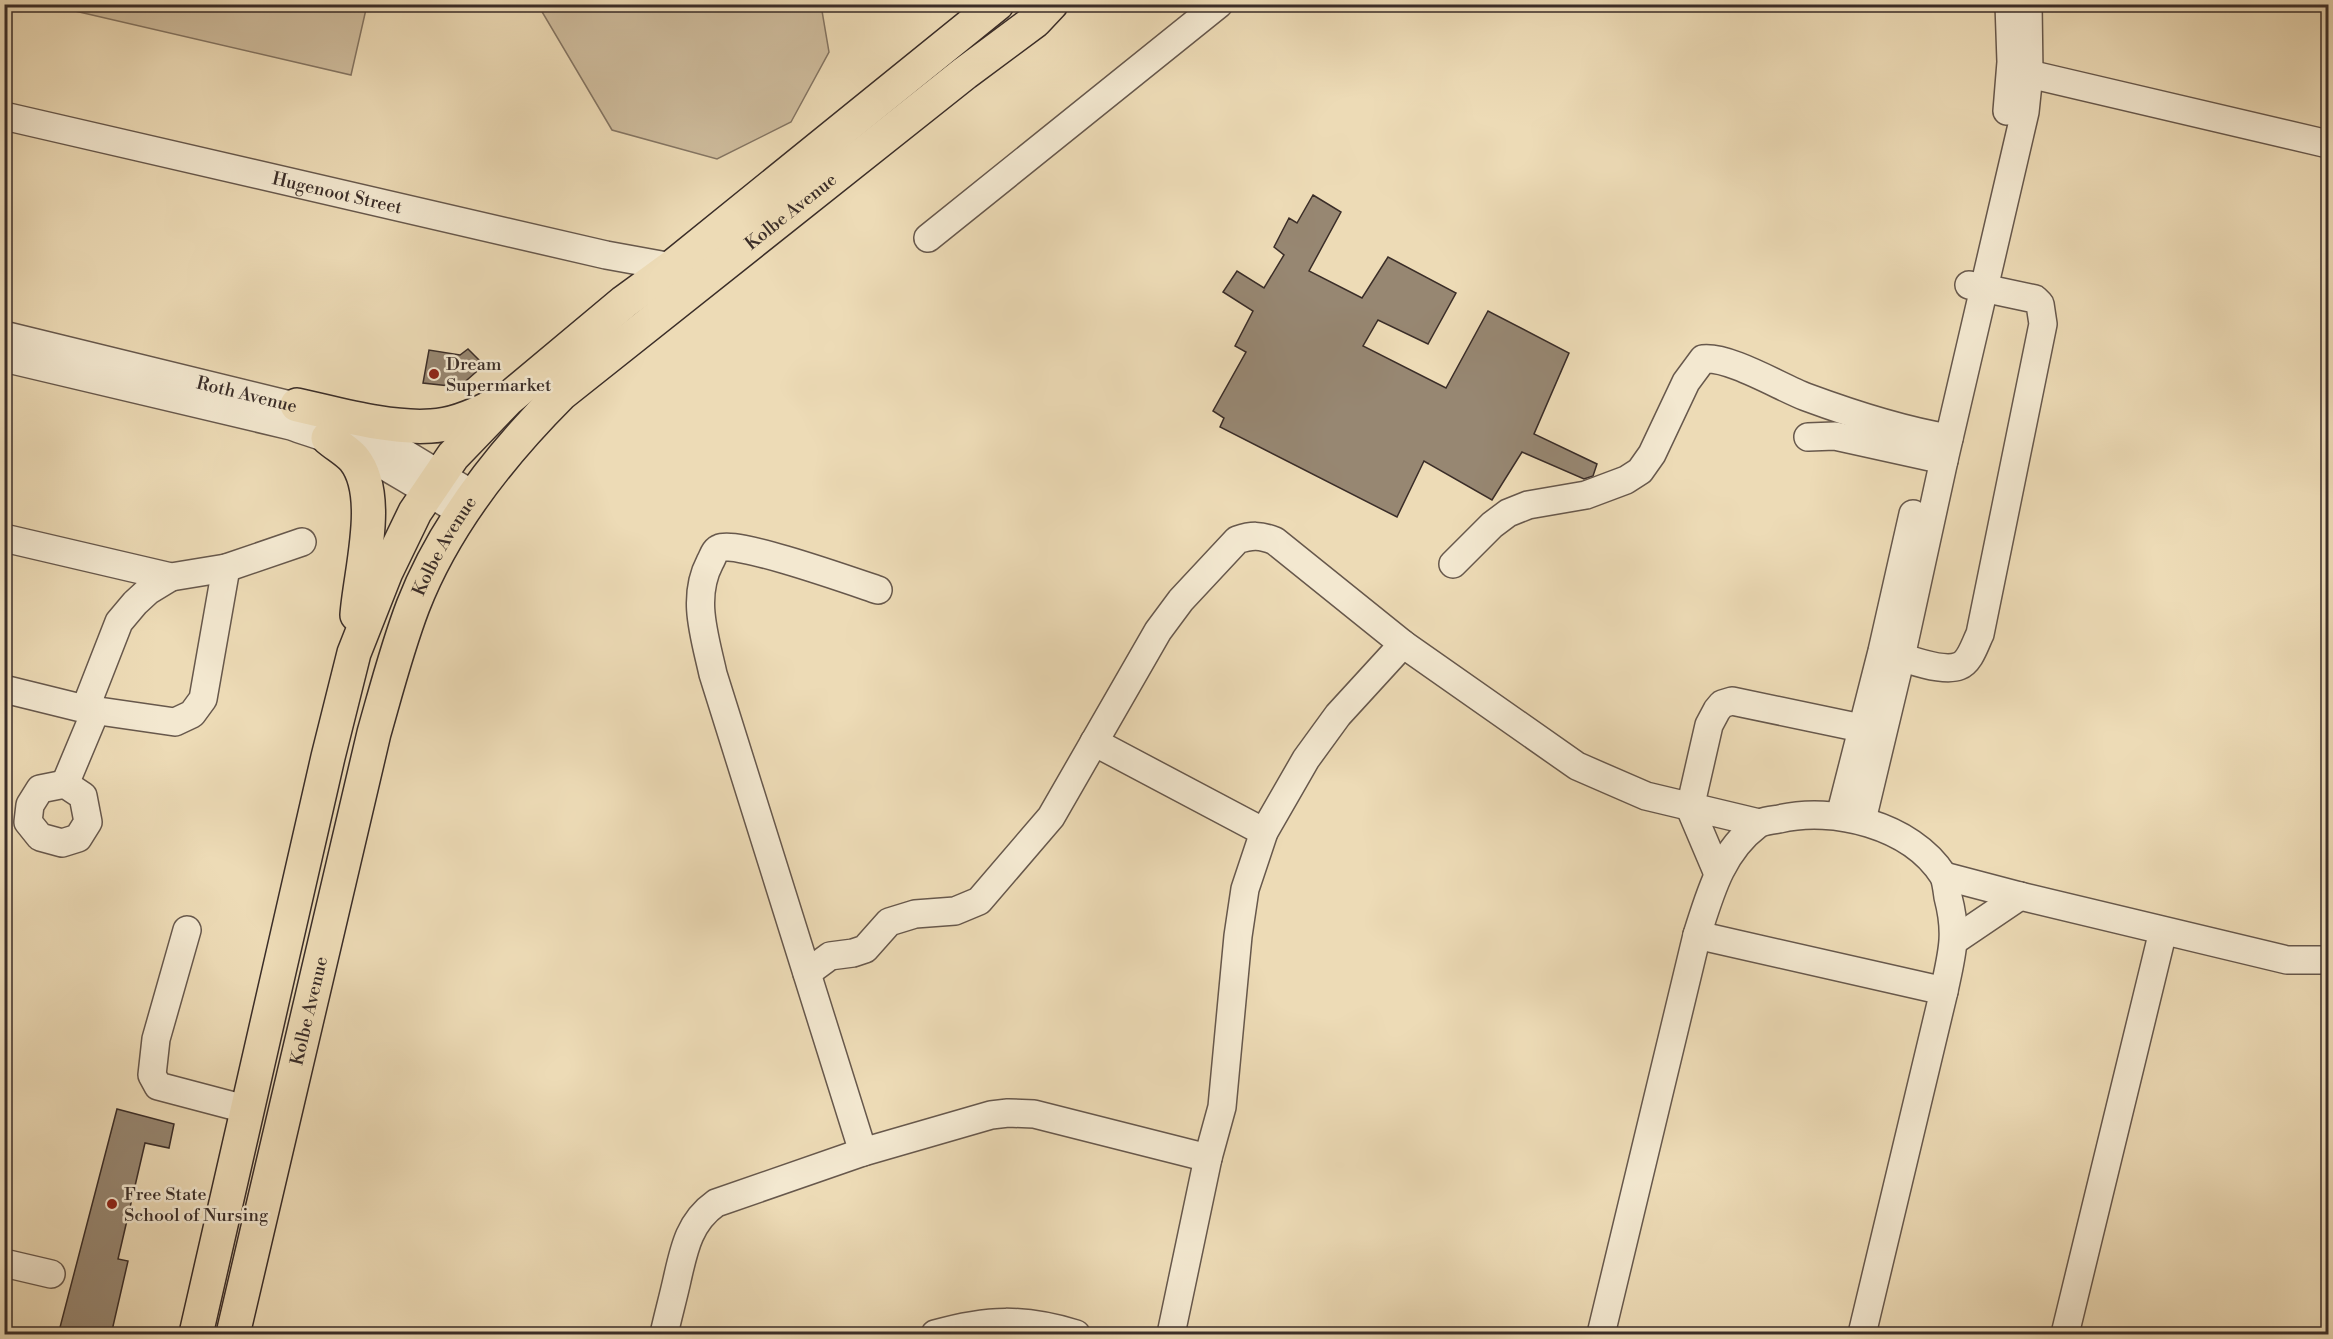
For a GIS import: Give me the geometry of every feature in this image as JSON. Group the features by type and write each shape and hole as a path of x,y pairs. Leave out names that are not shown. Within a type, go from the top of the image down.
{"main road":[{"name":"Kolbe Avenue","path":"196,1335 249,1110 301,872 354,653 386,572 415,512 453,456 508,399 624,302 672,267 997,4"},
{"name":"Kolbe Avenue","path":"233,1335 374,733 396,654 414,605 450,530 517,440 561,394 965,73 1035,21 1051,4"},
{"path":"297,405 382,423 430,426 457,422 508,399"},
{"path":"328,438 354,459 367,491 366,543 358,591 354,653"},
{"path":"249,1110 284,1119"}],"street":[{"path":"928,238 1220,4"},
{"path":"1851,818 1892,654 1976,286 2023,123 2020,73 2009,4"},
{"path":"2020,73 2028,4"},
{"path":"2020,73 2328,144"},
{"name":"Hugenoot Street","path":"4,116 606,255 672,267"},
{"path":"1892,654 1948,668 1960,666 1968,659 1980,634 2043,324 2040,304 2035,299 1976,286"},
{"name":"Roth Avenue","path":"4,335 297,405 358,427 468,505"},
{"name":"Roth Avenue","path":"4,358 291,426 328,438 434,483"},
{"path":"1453,564 1492,525 1508,513 1528,505 1586,495 1626,480 1640,471 1652,454 1686,382 1703,359 1720,359 1807,397 1938,447"},
{"path":"1808,437 1836,436 1938,447"},
{"path":"807,973 830,956 865,949 889,922 915,914 955,911 979,901 1051,817 1136,666 1181,600 1237,540 1249,536 1261,536 1275,541 1403,644 1577,766 1646,796 1759,824 1788,817 1851,818 1906,840 1925,855 1944,876 1955,940 1862,1335"},
{"path":"4,538 171,577"},
{"path":"65,784 119,622 135,603 148,591 171,577 226,568 302,542"},
{"path":"863,1152 713,674 699,603 707,567 716,550 723,546 733,546 878,590"},
{"path":"4,689 91,710 175,722 192,714 203,699 226,568"},
{"path":"1172,1335 1208,1158 1222,1107 1238,936 1245,889 1264,832 1312,750 1338,715 1403,644"},
{"path":"1718,874 1690,808 1709,725 1722,704 1732,701 1872,731"},
{"path":"1094,742 1264,832"},
{"path":"1601,1335 1697,935 1718,874 1727,857 1759,824"},
{"path":"1944,876 2020,897 2287,960 2328,960"},
{"path":"1955,940 2020,897"},
{"path":"187,930 156,1039 153,1075 158,1086 249,1110"},
{"path":"2065,1335 2163,931"},
{"path":"1697,935 1944,991"},
{"path":"664,1335 684,1246 690,1232 707,1209 716,1203 863,1152 991,1115 1008,1113 1034,1114 1208,1158"},
{"path":"4,1263 51,1274"},
{"path":"935,1335 969,1325 999,1321 1033,1323 1076,1335"}],"shaded area":[{"path":"367,4 351,75 49,5"},
{"path":"538,5 821,5 829,52 791,122 717,159 612,130"}],"building":[{"path":"1313,195 1341,212 1309,271 1362,298 1388,257 1456,293 1428,344 1378,320 1363,346 1446,388 1488,311 1569,353 1534,434 1597,464 1593,476 1584,479 1522,452 1492,500 1424,461 1397,517 1220,427 1224,418 1213,411 1246,352 1235,346 1253,311 1223,292 1237,271 1264,288 1284,255 1274,247 1289,218 1297,223"},
{"path":"468,349 484,365 459,387 423,383 429,350 460,355"},
{"name":"Free State School of Nursing","path":"117,1109 174,1124 169,1148 145,1143 118,1259 128,1261 111,1335 58,1335"}],"place":[{"name":"Dream Supermarket","path":"434,374"},
{"name":"Free State School of Nursing","path":"112,1204"}]}
